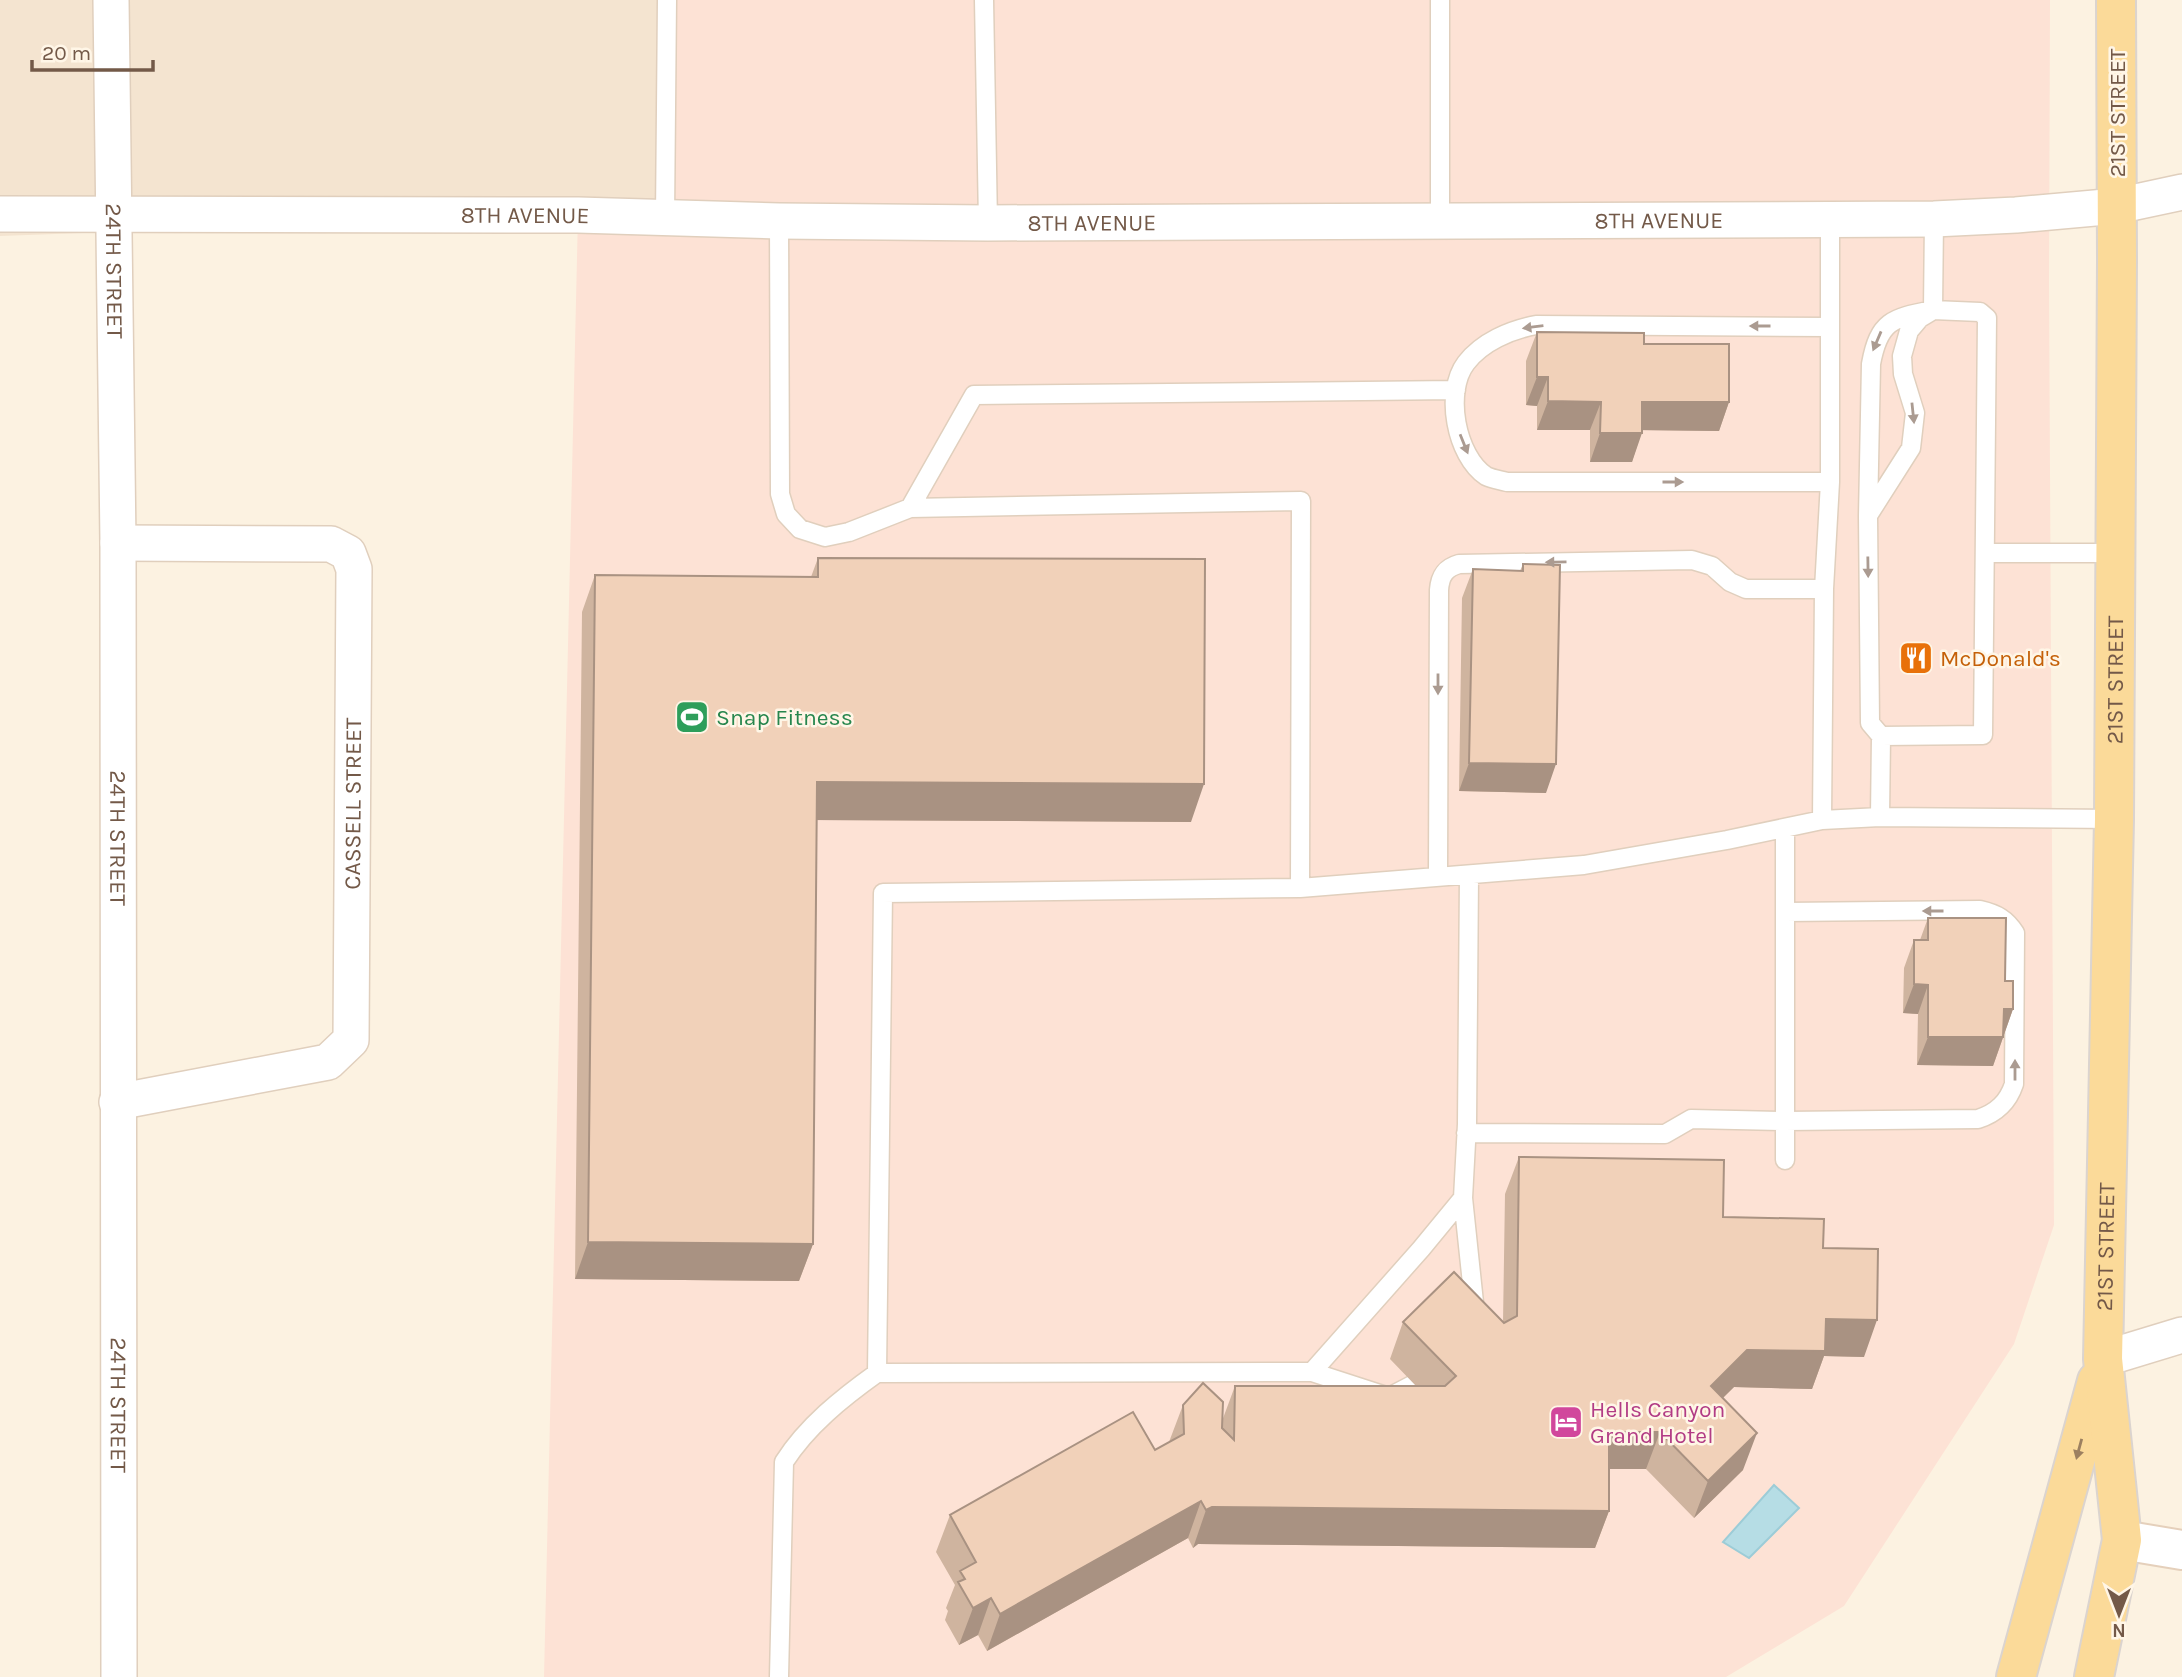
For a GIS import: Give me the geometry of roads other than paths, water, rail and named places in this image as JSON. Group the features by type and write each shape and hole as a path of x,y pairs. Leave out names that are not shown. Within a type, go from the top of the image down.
{"main road":[{"name":"21ST STREET","path":"2094,1677 2122,1539 2103,1359 2114,819 2116,0"},
{"name":"21ST STREET","path":"2017,1677 2103,1359"}],"street":[{"name":"24TH STREET","path":"111,0 118,543 119,1677"},
{"name":"8TH AVENUE","path":"0,214 578,215 988,223 1934,219 2117,206 2182,192"},
{"name":"CASSELL STREET","path":"117,1102 328,1062 351,1041 354,583 354,569 348,553 331,544 118,543"},
{"path":"2103,1359 2182,1335"},
{"path":"2122,1539 2182,1550"}],"lane":[{"path":"665,218 667,0"},
{"path":"984,0 988,223"},
{"path":"1440,0 1440,221"},
{"path":"1933,310 1934,219"},
{"path":"1822,820 1824,589 1830,482 1829,220"},
{"path":"779,221 780,494 786,514 800,529 825,537 849,532 910,508 1301,501 1300,888"},
{"path":"1868,516 1911,448 1915,414 1903,374 1902,356 1909,331 1920,318 1933,310"},
{"path":"1880,817 1881,736 1870,723 1868,516 1873,352 1881,331 1896,318 1933,310 1980,312 1987,318 1983,735 1881,736"},
{"path":"1829,327 1536,325 1496,338 1467,362 1458,378 1455,407 1463,447 1474,464 1487,477 1507,482 1830,482"},
{"path":"910,508 974,395 1456,390"},
{"path":"1985,553 2115,553"},
{"path":"1438,876 1440,579 1450,566 1692,560 1712,566 1730,583 1746,589 1824,589"},
{"path":"877,1373 883,893 1300,888 1584,865 1822,820 1880,817 2114,819"},
{"path":"1785,829 1785,1160"},
{"path":"1469,876 1463,1198 1475,1317 1469,1325"},
{"path":"1466,1133 1665,1134 1691,1119 1978,1119 1992,1115 2009,1098 2014,1084 2015,933 2008,922 1995,913 1980,911 1785,912"},
{"path":"1311,1372 1463,1198"},
{"path":"779,1677 784,1462 797,1442 846,1395 877,1373 1311,1372 1389,1397 1413,1384"}],"water":[{"path":"1774,1485 1799,1508 1749,1558 1723,1542"}],"place":[{"name":"McDonald's","path":"1916,658"},
{"name":"Snap Fitness","path":"692,717"},
{"name":"Hells Canyon Grand Hotel","path":"1566,1422"}]}
